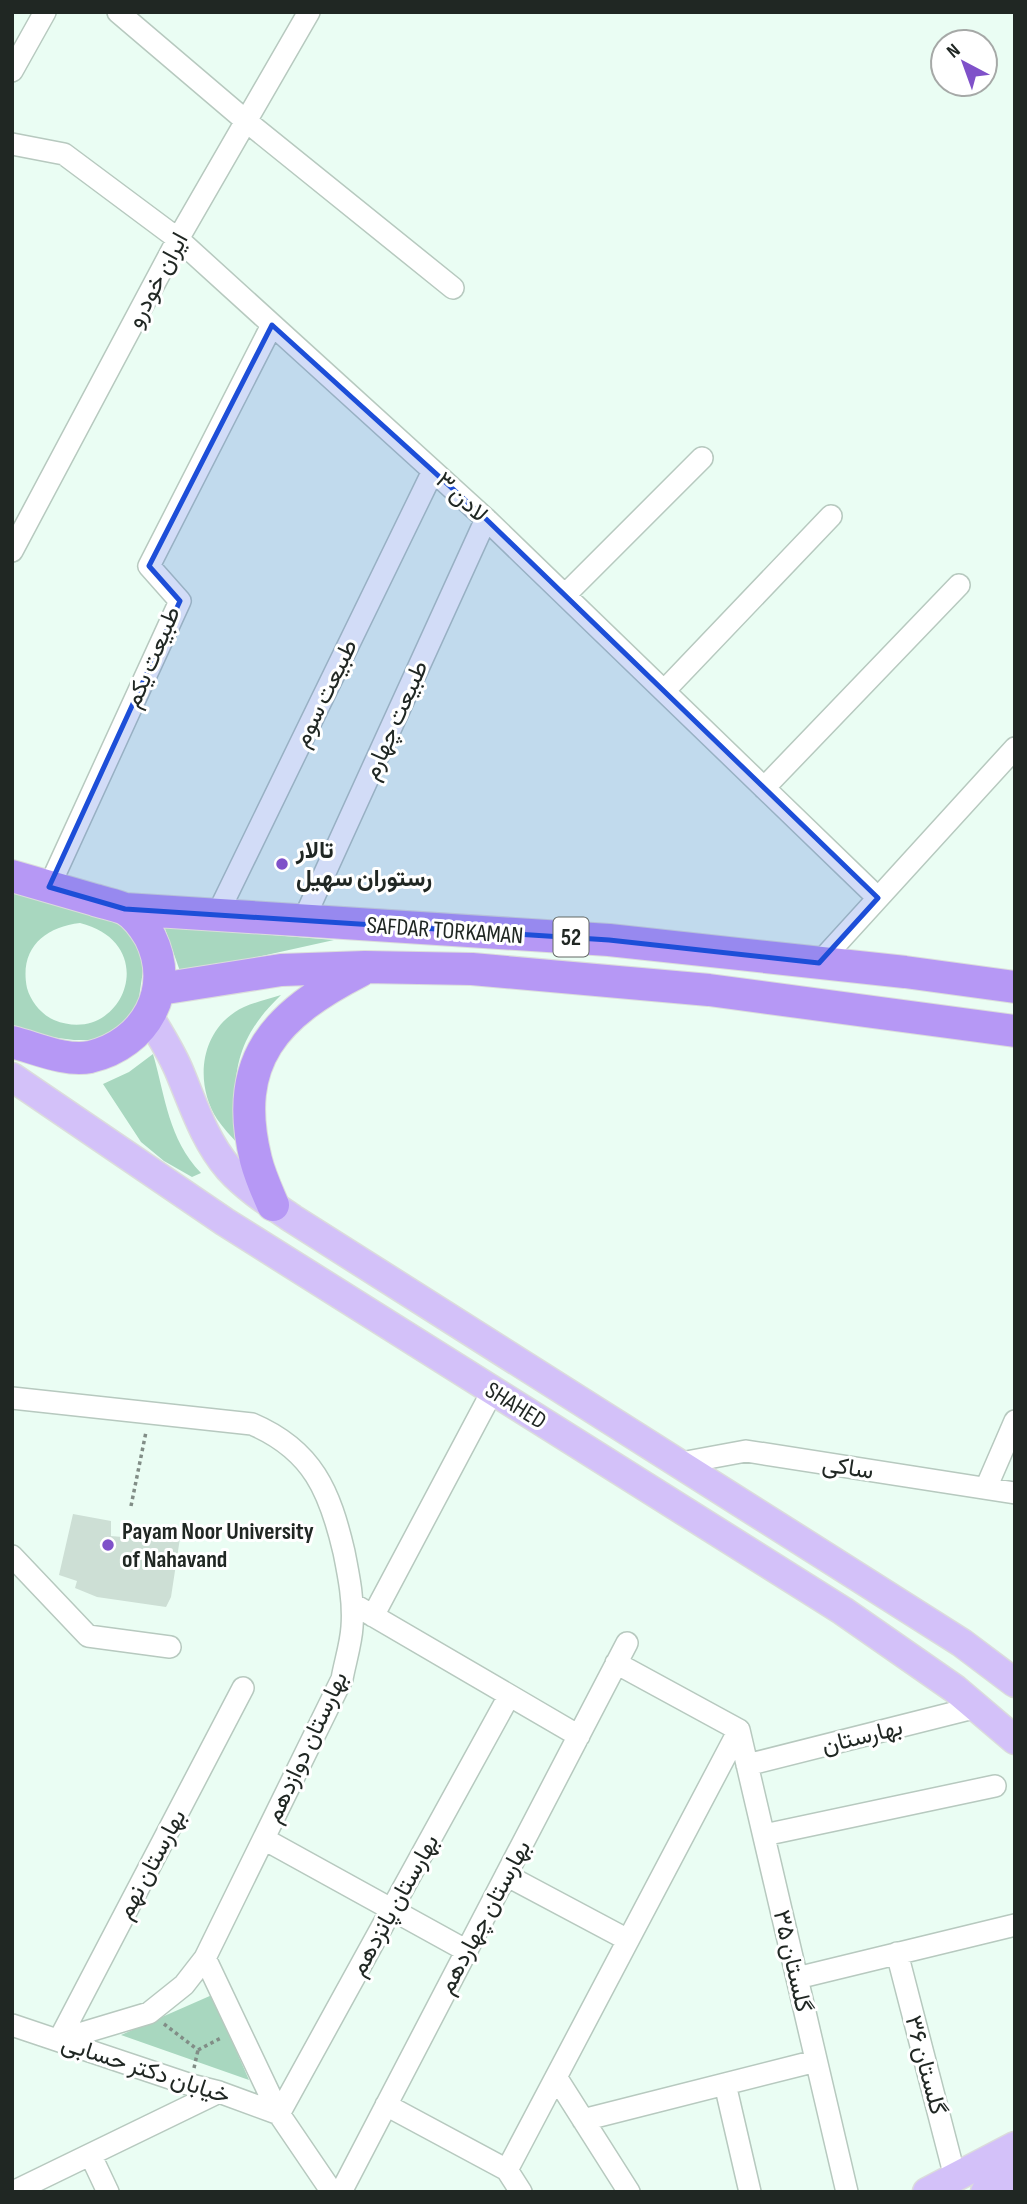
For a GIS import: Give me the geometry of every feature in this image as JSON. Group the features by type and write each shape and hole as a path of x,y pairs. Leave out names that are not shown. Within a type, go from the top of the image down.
{"highway":[{"name":"52","path":"12,876 125,909"},
{"name":"SAFDAR TORKAMAN","path":"125,909 609,940 972,979 1015,987"},
{"path":"12,1042 75,1058 115,1048 134,1034 154,1002 160,968 155,947 144,926 125,909"},
{"name":"SAFDAR TORKAMAN","path":"154,1002 281,970 369,967 472,969 671,986 1015,1031"},
{"path":"273,1205 256,1162 248,1121 249,1093 260,1056 278,1029 298,1009 324,989 369,967"}],"main road":[{"name":"SHAHED","path":"154,1002 194,1111 212,1146 230,1170 273,1205 962,1643 1015,1683"},
{"name":"SHAHED","path":"12,1077 225,1222 843,1611 911,1657 1015,1740"},
{"path":"927,2192 955,2177 1009,2164"},
{"path":"985,2192 1009,2164"}],"street":[{"path":"12,71 44,12"},
{"path":"118,12 246,121 453,288"},
{"name":"ایران خودرو","path":"12,551 178,239 309,12"},
{"name":"لادن ۳","path":"12,144 64,154 178,239 486,519 878,898"},
{"name":"طبیعت یکم","path":"49,887 180,601 149,565 272,325"},
{"path":"565,595 702,458"},
{"name":"طبیعت سوم","path":"217,915 433,471"},
{"path":"664,691 831,516"},
{"name":"طبیعت چهارم","path":"303,921 486,519"},
{"path":"764,788 959,584"},
{"path":"819,962 1015,748"},
{"path":"373,1616 493,1390"},
{"name":"بهارستان دوازدهم","path":"12,1398 252,1424 268,1431 293,1448 312,1470 331,1502 347,1564 353,1604 352,1630 342,1679 205,1958 184,1985 149,2012"},
{"path":"986,1488 1015,1421"},
{"name":"ساکی","path":"681,1463 746,1451 1015,1493"},
{"path":"12,1556 88,1636 170,1647"},
{"path":"353,1604 579,1736"},
{"name":"بهارستان چهاردهم","path":"341,2192 627,1643"},
{"path":"507,2170 739,1730 617,1663"},
{"name":"بهارستان نهم","path":"59,2040 243,1688"},
{"name":"بهارستان پانزدهم","path":"279,2114 509,1696"},
{"name":"بهارستان","path":"747,1765 977,1707"},
{"name":"گلستان ۳۵","path":"739,1730 846,2192"},
{"path":"764,1835 995,1786"},
{"path":"264,1839 467,1951"},
{"path":"506,1875 628,1940"},
{"path":"797,1978 897,1953 1014,1929"},
{"name":"گلستان ۳۶","path":"897,1953 955,2177"},
{"path":"205,1958 279,2114 332,2192"},
{"path":"59,2040 149,2012"},
{"name":"خیابان دکتر حسابی","path":"16,2030 59,2040 279,2114"},
{"path":"583,2119 816,2061"},
{"path":"556,2077 629,2192"},
{"path":"725,2084 750,2192"},
{"path":"13,2192 219,2092"},
{"path":"386,2105 507,2170 521,2192"},
{"path":"91,2156 107,2192"}],"path":[{"path":"131,1506 150,1414"},
{"path":"149,2012 198,2050 240,2028"}],"highlighted area":[{"path":"272,325 486,519 878,898 819,963 609,940 125,909 49,887 180,601 149,566"}],"green space":[{"path":"12,891 114,919 130,932 142,947 144,964 138,1004 131,1016 115,1032 98,1040 74,1040 50,1037 12,1025","holes":["80,923 106,934 121,951 127,970 124,990 114,1007 99,1020 78,1025 54,1020 41,1011 29,993 26,974 27,962 37,942 55,929"]},
{"path":"164,926 334,940 181,974"},
{"path":"281,995 252,1030 238,1064 235,1100 238,1144 219,1122 210,1104 205,1088 205,1056 218,1028 230,1016 248,1005"},
{"path":"153,1054 175,1132 181,1146 201,1173 192,1177 164,1161 141,1142 103,1084 129,1072"},
{"path":"212,1995 249,2080 121,2035"}],"building":[{"path":"73,1514 111,1521 111,1536 133,1538 133,1525 180,1538 171,1597 166,1607 97,1597 75,1588 77,1581 59,1575"}],"place":[{"name":"تالار رستوران سهیل","path":"282,864"},
{"name":"Payam Noor University of Nahavand","path":"108,1545"}]}
